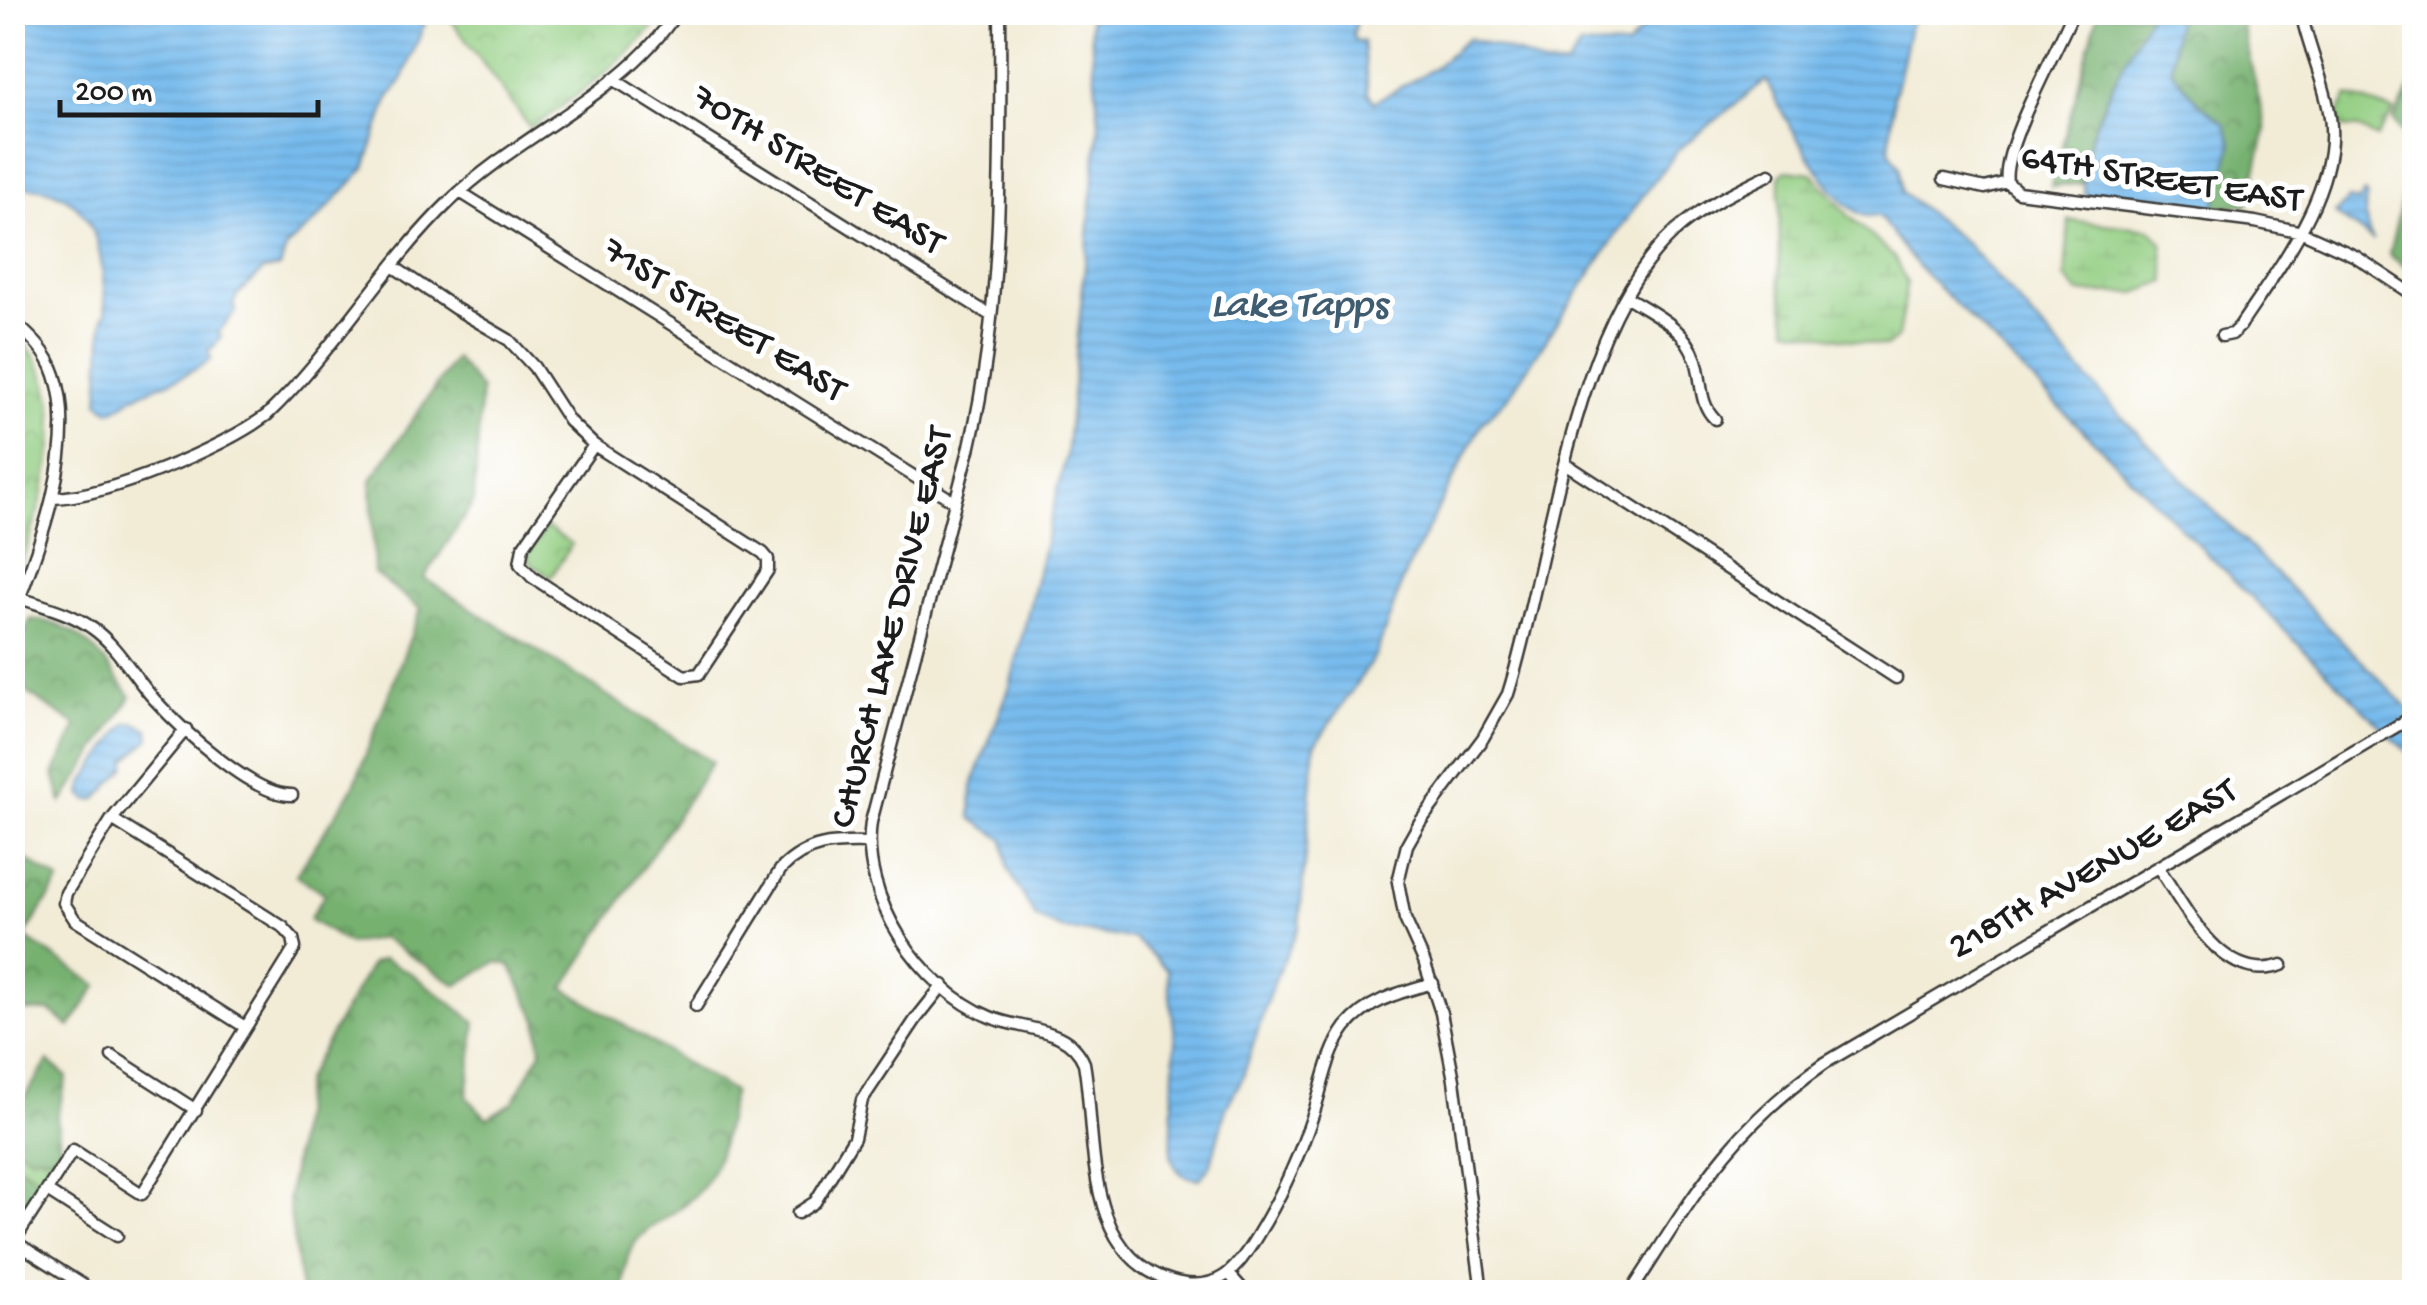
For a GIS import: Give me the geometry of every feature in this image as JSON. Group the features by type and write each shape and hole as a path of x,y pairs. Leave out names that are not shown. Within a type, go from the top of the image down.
{"street":[{"path":"54,498 100,491 184,458 254,424 279,403 460,192 613,79 662,35 677,12"},
{"name":"CHURCH LAKE DRIVE EAST","path":"1000,12 1000,163 980,400 874,809 869,844 872,869 890,918 914,954 943,985 993,1019 1054,1034 1077,1049 1088,1082 1102,1203 1113,1232 1138,1262 1157,1275 1188,1284 1208,1283 1230,1274"},
{"path":"2007,182 2006,167 2072,12"},
{"path":"2222,336 2232,334 2240,326 2302,232 2316,199 2332,139 2326,98 2310,54 2302,12"},
{"name":"70TH STREET EAST","path":"613,79 990,315"},
{"path":"1482,1292 1454,1080 1433,983 1400,903 1402,858 1420,822 1482,740 1508,694 1591,375 1627,297 1671,235 1706,208 1770,174"},
{"name":"64TH STREET EAST","path":"1944,179 1985,188 2007,182 2018,192 2038,196 2255,222 2302,232 2354,256 2414,295"},
{"name":"71ST STREET EAST","path":"460,192 954,502"},
{"path":"394,267 510,340 534,366 568,421 594,445 768,559 768,570 708,665 694,676 684,676 532,577 520,564 523,547 594,445"},
{"path":"1627,297 1685,338 1696,362 1703,401 1716,419"},
{"path":"12,320 45,355 60,392 54,498 12,617"},
{"path":"1566,464 1896,678"},
{"path":"20,598 93,628 153,698 186,729 236,770 271,792 292,795"},
{"name":"218TH AVENUE EAST","path":"1631,1292 1719,1159 1770,1104 1805,1078 2414,716"},
{"path":"186,729 112,819 66,893 66,910 75,920 245,1027"},
{"path":"94,1292 13,1241 73,1150 142,1194 292,954 293,938 283,927 112,819"},
{"path":"696,1006 790,860 818,844 869,844"},
{"path":"2158,868 2204,934 2223,953 2247,967 2266,970 2282,965"},
{"path":"1245,1292 1230,1274 1244,1258 1288,1182 1343,1032 1373,1003 1433,983"},
{"path":"798,1213 815,1202 854,1138 862,1100 943,985"},
{"path":"112,1056 196,1110"},
{"path":"47,1191 117,1236"}],"green space":[{"path":"446,13 664,13 618,62 531,129"},
{"path":"2098,13 2150,13 2097,119 2082,183 2051,187"},
{"path":"2177,13 2239,13 2266,130 2248,204 2214,208 2220,190 2224,123 2198,103 2171,68"},
{"path":"2414,82 2414,273 2389,255 2413,150 2393,120"},
{"path":"2348,96 2394,111 2377,138 2357,128 2339,127 2338,114"},
{"path":"1786,170 1812,173 1849,216 1894,257 1907,283 1898,337 1886,347 1788,328 1779,278 1780,176"},
{"path":"2069,220 2150,229 2162,242 2166,282 2136,293 2079,293 2065,278"},
{"path":"13,332 35,357 47,385 52,415 46,479 19,572 12,567"},
{"path":"455,358 481,390 474,502 424,578 712,762 564,988 733,1092 712,1171 683,1206 636,1241 625,1270 624,1292 301,1292 288,1199 305,1080 371,964 383,959 411,973 476,1022 467,1097 487,1118 513,1102 541,1051 537,1019 510,965 496,962 457,985 382,938 349,944 309,919 325,894 296,875 353,788 421,609 374,573 371,480"},
{"path":"546,527 572,544 551,577 532,565 527,556"},
{"path":"31,619 64,628 90,645 131,697 62,803 54,774 77,726 13,683 13,651"},
{"path":"26,859 60,881 24,937 98,985 70,1027 50,1011 13,1011 13,861"},
{"path":"48,1061 67,1077 57,1117 61,1157 28,1155 14,1146 12,1116"},
{"path":"12,1124 14,1146 28,1155 61,1157 45,1182 13,1165"},
{"path":"13,1165 45,1182 13,1221"}],"water":[{"path":"12,13 429,13 403,78 388,100 365,168 287,246 280,267 263,271 237,295 233,305 236,311 218,333 221,336 213,348 208,349 211,359 109,411 99,402 106,315 100,257 89,222 64,197 41,188 13,187"},
{"name":"Lake Tapps","path":"1089,13 1358,13 1353,35 1355,40 1363,41 1368,92 1374,102 1434,68 1468,38 1543,66 1567,66 1580,46 1627,48 1650,18 1661,13 1913,13 1894,97 1889,150 1900,167 1902,192 1967,244 2121,416 2414,714 2414,759 1916,265 1879,216 1863,215 1836,193 1807,155 1766,80 1677,151 1508,397 1482,423 1405,574 1376,655 1315,745 1299,927 1272,986 1243,1077 1226,1108 1211,1164 1200,1179 1185,1176 1171,1157 1175,1038 1167,970 1135,939 1062,929 1036,918 1008,869 1004,840 971,818 972,786 1010,686 1066,456 1099,124"},
{"path":"2150,13 2177,13 2171,69 2198,103 2224,123 2232,144 2214,208 2086,197 2083,178 2094,130"},
{"path":"2364,193 2367,226 2374,241 2335,214 2348,199 2359,202"},
{"path":"135,723 149,729 150,739 126,760 126,767 97,799 88,800 82,795 84,782 121,730"}]}
